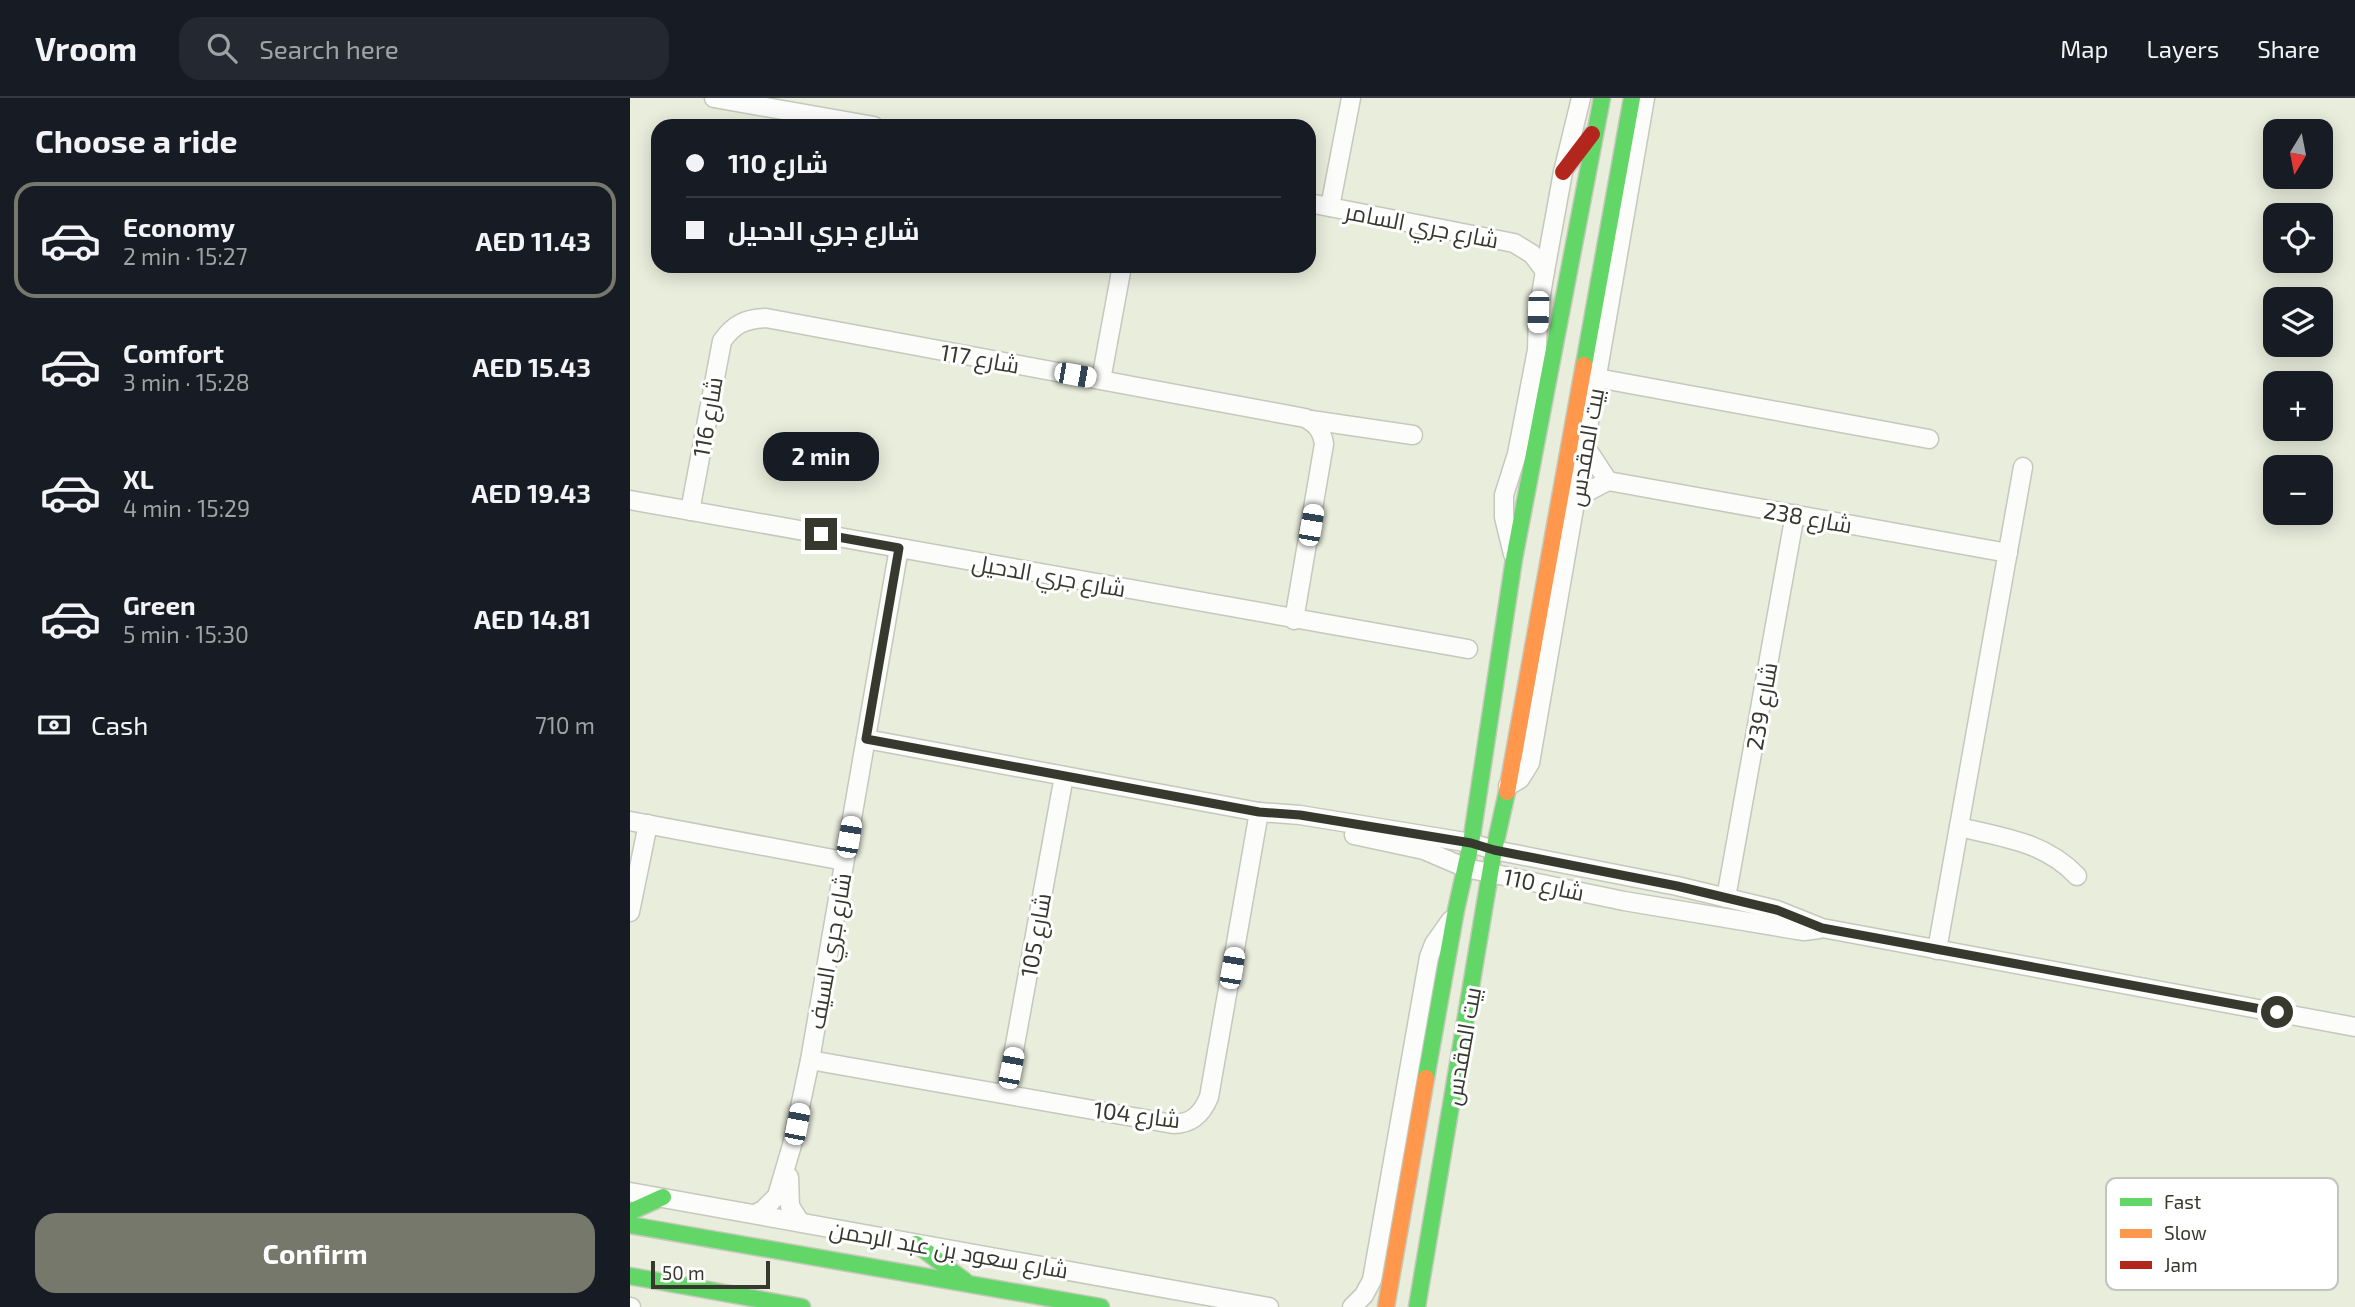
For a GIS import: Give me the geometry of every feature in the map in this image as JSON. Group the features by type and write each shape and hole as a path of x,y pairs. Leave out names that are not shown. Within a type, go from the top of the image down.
{"street":[{"path":"714,98 834,119"},
{"name":"شارع جري السامر","path":"1331,207 1351,98"},
{"name":"بيت المقدس","path":"1514,559 1504,517 1504,495 1515,466 1537,350 1538,312 1545,271 1563,172 1581,98"},
{"name":"بيت المقدس","path":"1386,1307 1456,910 1471,843 1514,559 1602,98"},
{"name":"بيت المقدس","path":"1417,1307 1494,850 1508,786 1632,98"},
{"name":"بيت المقدس","path":"1508,786 1520,779 1530,763 1645,98"},
{"path":"1563,172 1596,127"},
{"name":"شارع جري السامر","path":"1316,204 1514,243 1532,254 1545,271"},
{"name":"شارع جري السامر","path":"1514,243 1532,239 1555,224"},
{"path":"1101,380 1121,273"},
{"name":"شارع 117","path":"733,327 751,319 766,318 1311,420 1413,435"},
{"name":"شارع 116","path":"690,511 719,348 733,327"},
{"path":"1597,378 1929,439"},
{"path":"1294,620 1323,453 1322,435 1311,420"},
{"path":"1576,502 1587,492 1608,481 1585,446"},
{"path":"1937,950 2023,467"},
{"name":"شارع 238","path":"1608,481 2008,553"},
{"name":"شارع جري الدحيل","path":"630,500 1468,649"},
{"name":"شارع 239","path":"1726,898 1795,514"},
{"name":"شارع جري السيف","path":"755,1214 764,1210 777,1196 792,1145 810,1060 899,548"},
{"name":"شارع 110","path":"866,739 1266,813 1298,823 1424,850 1466,868 1623,901 1804,931 1822,928"},
{"name":"شارع 105","path":"1006,1094 1065,776"},
{"name":"شارع 110","path":"1266,813 1300,815 1471,843 1777,910 1822,928 2355,1027"},
{"name":"شارع 104","path":"810,1060 1173,1124 1188,1123 1198,1116 1209,1097 1266,813"},
{"path":"630,821 844,861"},
{"path":"630,912 648,824"},
{"path":"1959,827 2032,845 2057,857 2077,876"},
{"name":"بيت المقدس","path":"1355,1305 1372,1280 1429,957 1456,910"},
{"name":"شارع جري السيف","path":"792,1145 788,1197 794,1215 800,1222"},
{"name":"شارع سعود بن عبد الرحمن","path":"630,1192 1269,1307"},
{"path":"630,1212 663,1197"},
{"name":"شارع سعود بن عبد الرحمن","path":"630,1225 1101,1307"},
{"path":"916,1244 969,1284"},
{"path":"630,1276 802,1307"}],"traffic: fast":[{"path":"1426,1078 1456,910 1471,843 1514,559 1602,98"},
{"path":"1584,365 1632,98"},
{"path":"1417,1307 1494,850 1507,792"},
{"path":"630,1212 663,1197"},
{"path":"630,1225 1101,1307"},
{"path":"916,1244 965,1281"},
{"path":"630,1276 802,1307"}],"traffic: slow":[{"path":"1507,792 1584,365"},
{"path":"1386,1307 1426,1078"}],"traffic: jam":[{"path":"1563,172 1592,134"}],"route":[{"path":"821,534 899,548 866,739 1259,812 1300,815 1471,843 1777,910 1822,928 2277,1012"}]}
